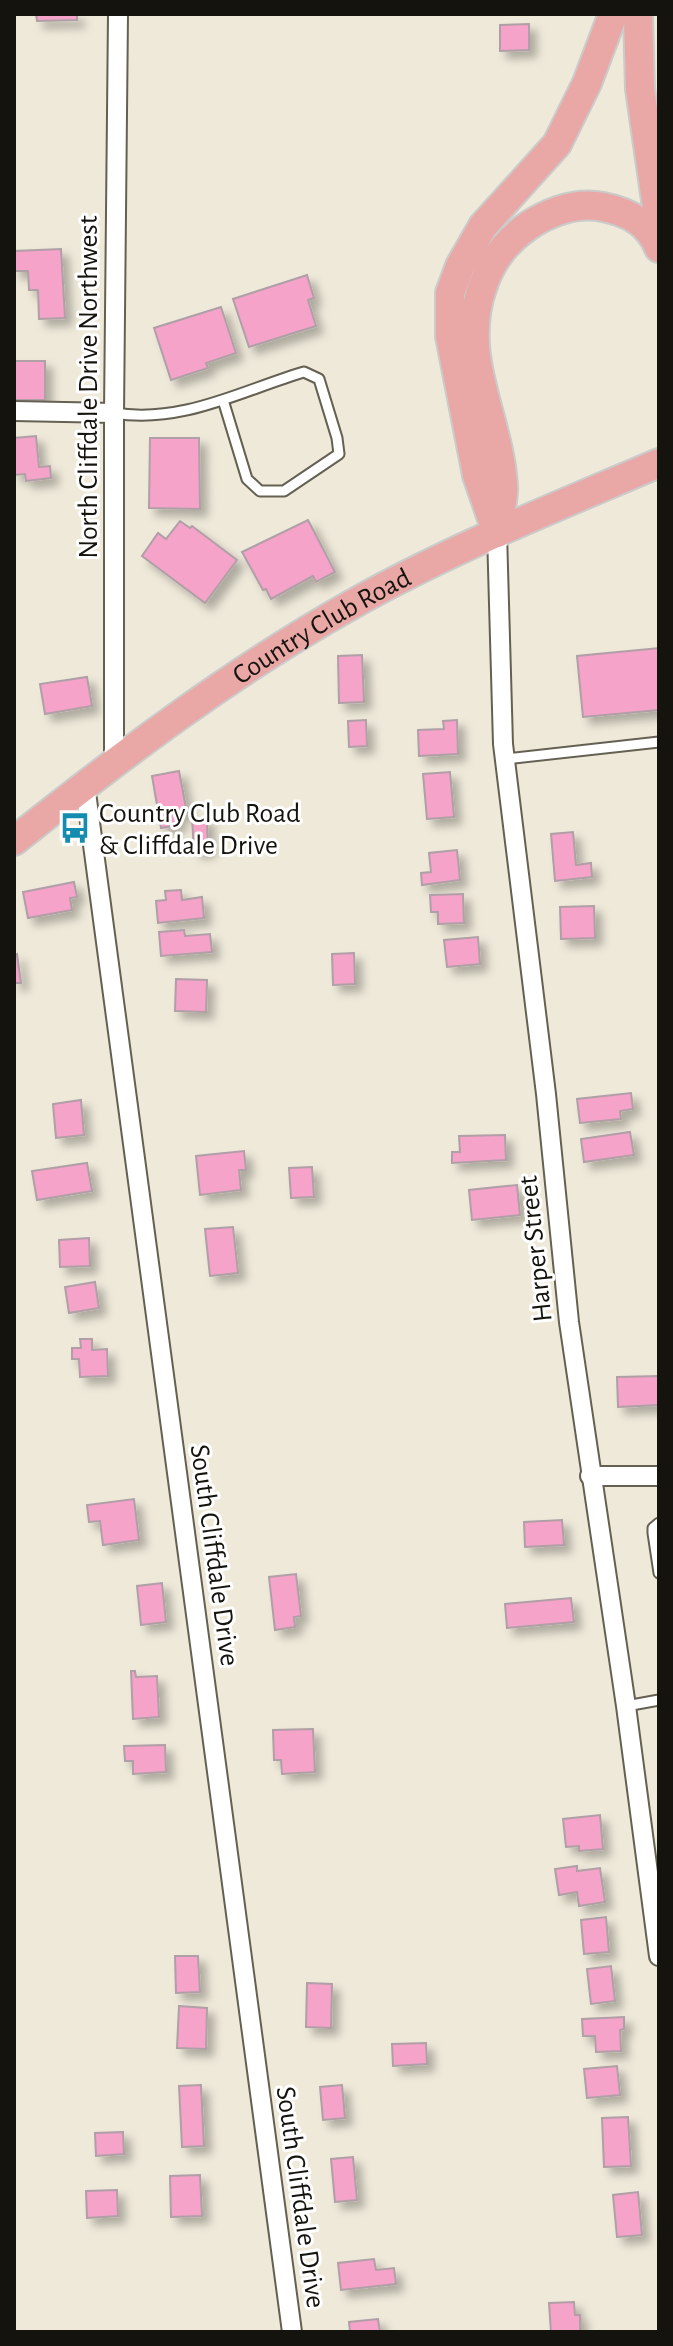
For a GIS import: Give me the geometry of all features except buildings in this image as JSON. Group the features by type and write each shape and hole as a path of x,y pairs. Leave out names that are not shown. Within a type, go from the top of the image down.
{"main road":[{"path":"497,533 477,475 450,336 450,293 460,266 483,226 557,144 587,83 613,14"},
{"path":"638,14 640,89 659,221"},
{"path":"497,533 503,488 496,439 474,348 479,297 495,258 505,245 539,219 579,205 614,209 637,219 654,236 659,248"},
{"name":"Country Club Road","path":"14,841 114,761 275,651 353,604 497,533 659,463"}],"street":[{"name":"North Cliffdale Drive Northwest","path":"114,761 118,14"},
{"path":"14,411 114,413"},
{"name":"Harper Street","path":"497,533 505,759 546,1094 569,1322 626,1706 659,1956"},
{"name":"South Cliffdale Drive","path":"85,785 292,2332"},
{"path":"590,1476 659,1476"}],"lane":[{"path":"114,413 140,417 165,416 304,372 319,379 339,454 284,491 260,491 247,479 223,400"},
{"path":"505,759 659,742"},
{"path":"659,1523 653,1528 653,1533 659,1573"},
{"path":"626,1706 659,1700"}],"place":[{"name":"Country Club Road & Cliffdale Drive","path":"75,828"}]}
